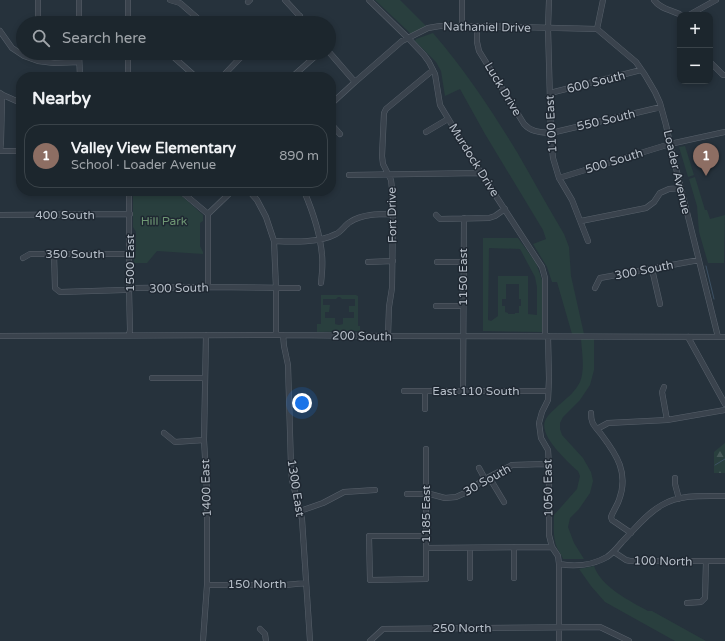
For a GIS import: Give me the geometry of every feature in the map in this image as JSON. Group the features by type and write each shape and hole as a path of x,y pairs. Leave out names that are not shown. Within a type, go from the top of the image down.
{"street":[{"path":"38,0 38,16"},
{"path":"79,0 79,16"},
{"path":"128,0 128,16"},
{"path":"170,0 180,3 195,16"},
{"path":"285,0 300,16"},
{"name":"Murdock Drive","path":"369,0 408,38 429,62 435,74 440,105 481,173 542,267 546,284 547,336"},
{"path":"462,0 462,26"},
{"name":"1100 East","path":"549,0 548,28 550,133 552,158 559,178 572,200 588,241"},
{"path":"597,29 603,0"},
{"path":"654,0 654,2 662,8 677,13"},
{"path":"694,12 716,0"},
{"name":"Nathaniel Drive","path":"336,99 396,46 428,28 440,26 477,26 597,29"},
{"name":"Luck Drive","path":"477,26 477,42 479,51 524,124 532,131 550,133"},
{"name":"Loader Avenue","path":"597,29 636,62 650,84 661,107 718,337"},
{"path":"0,31 12,48 16,51"},
{"path":"127,72 128,60"},
{"path":"177,60 190,72"},
{"path":"227,72 238,60"},
{"path":"298,72 311,60"},
{"path":"336,60 355,82"},
{"path":"38,61 54,63 79,62 80,72"},
{"path":"713,65 724,75"},
{"name":"Fort Drive","path":"388,336 389,307 392,288 393,214 391,180 382,156 384,113 386,109 433,70"},
{"name":"600 South","path":"550,93 641,70"},
{"path":"16,101 2,94 0,151 16,151"},
{"name":"550 South","path":"550,133 661,107"},
{"path":"426,132 448,119"},
{"path":"336,130 340,134"},
{"name":"500 South","path":"559,178 670,144 725,132"},
{"path":"349,175 481,173"},
{"path":"581,222 646,208 654,202 660,193 669,189 681,188"},
{"name":"1500 East","path":"129,196 129,335"},
{"path":"187,196 208,214"},
{"path":"208,287 208,214 227,196"},
{"path":"253,196 266,217 274,241 276,335"},
{"path":"306,196 313,213 320,239 322,256 321,283"},
{"path":"436,216 440,218 489,218 496,216 505,209"},
{"name":"400 South","path":"0,215 130,214"},
{"path":"274,241 296,242 320,239 337,234 350,222 360,216 393,214"},
{"name":"1150 East","path":"463,391 464,218"},
{"name":"350 South","path":"23,258 30,254 129,254"},
{"name":"300 South","path":"54,254 55,288 60,292 135,288 298,288"},
{"name":"300 South","path":"595,288 600,278 699,260"},
{"path":"368,262 392,261"},
{"path":"437,262 463,262"},
{"path":"652,269 660,304"},
{"path":"436,306 463,306"},
{"name":"1400 East","path":"203,641 208,585 207,492 204,440 206,335"},
{"name":"200 South","path":"0,336 283,335 725,337"},
{"name":"1300 East","path":"283,335 288,365 292,480 302,519 310,641"},
{"name":"1050 East","path":"547,336 548,400 542,412 539,423 541,438 548,450 549,535 552,547 558,556 559,564"},
{"path":"688,337 725,404"},
{"path":"152,378 205,378"},
{"path":"664,387 662,392 667,420"},
{"name":"East 110 South","path":"404,391 548,391"},
{"path":"425,391 425,409"},
{"path":"597,429 613,422 667,420 725,410"},
{"path":"591,413 591,421 615,454 622,470 622,489 611,517 612,520 631,533"},
{"path":"164,433 175,442 204,440"},
{"name":"1185 East","path":"426,449 426,494 426,536 426,579 370,580 369,536 426,536"},
{"name":"30 South","path":"407,494 437,495 445,498 456,497 512,465 544,464 549,466"},
{"path":"479,468 504,502"},
{"path":"675,478 679,499"},
{"path":"300,511 323,503 344,492 375,490"},
{"path":"559,641 559,564 580,565 593,563 607,557 614,552 642,520 667,503 696,496 725,496"},
{"path":"514,547 514,578"},
{"path":"426,548 552,547"},
{"path":"470,548 470,578"},
{"name":"100 North","path":"614,552 630,561 725,561"},
{"path":"687,603 700,602 705,598 706,561"},
{"name":"150 North","path":"208,585 285,585 306,583"},
{"path":"559,628 600,627 629,641"},
{"name":"250 North","path":"370,641 383,629 559,628"},
{"path":"260,629 264,634 266,641"}],"green space":[{"path":"375,0 400,0 427,27 413,34 410,33"},
{"path":"433,33 467,76 498,121 564,234 569,247 571,276 584,334 572,334 557,282 552,282 547,267 533,244 546,239 543,230 485,134 460,89 445,96 441,71 436,62 415,41 416,39"},
{"path":"685,146 694,175 688,177 679,147"},
{"path":"695,177 705,210 707,210 710,219 725,215 724,263 708,263 699,232 697,206 689,179"},
{"name":"Hill Park","path":"133,196 181,196 203,215 203,221 200,223 200,246 203,254 157,251 147,263 134,263 134,253 136,251 136,232 133,227"},
{"path":"483,238 518,238 536,263 543,283 542,332 483,331","holes":["489,248 520,249 535,277 537,287 537,315 528,314 528,276 498,276 498,316 491,321 488,320","506,284 519,284 519,299 521,299 519,313 508,314 505,312 505,306 502,306 502,299 506,299"]},
{"path":"321,295 358,296 358,326 360,326 360,331 317,332 317,324 321,324","holes":["340,297 342,299 355,299 355,306 349,306 349,312 354,312 354,318 343,318 343,324 339,325 335,324 335,318 325,318 325,312 329,312 330,305 323,305 323,299 336,299"]},
{"path":"581,339 594,339 594,370 590,385 580,400 563,417 560,423 560,429 562,435 583,458 591,472 593,481 590,493 579,509 570,518 568,527 574,543 584,559 563,559 556,546 554,515 577,489 580,476 578,471 550,441 544,427 548,416 573,392 580,382 583,366"},
{"path":"725,443 725,473 714,473 714,452"},
{"path":"594,566 603,580 617,593 633,603 648,611 652,611 706,641 675,641 605,602 579,569"}],"waterway":[{"path":"706,266 714,299"},
{"path":"715,465 725,459"}],"place":[{"name":"Valley View Elementary","path":"706,176"}]}
